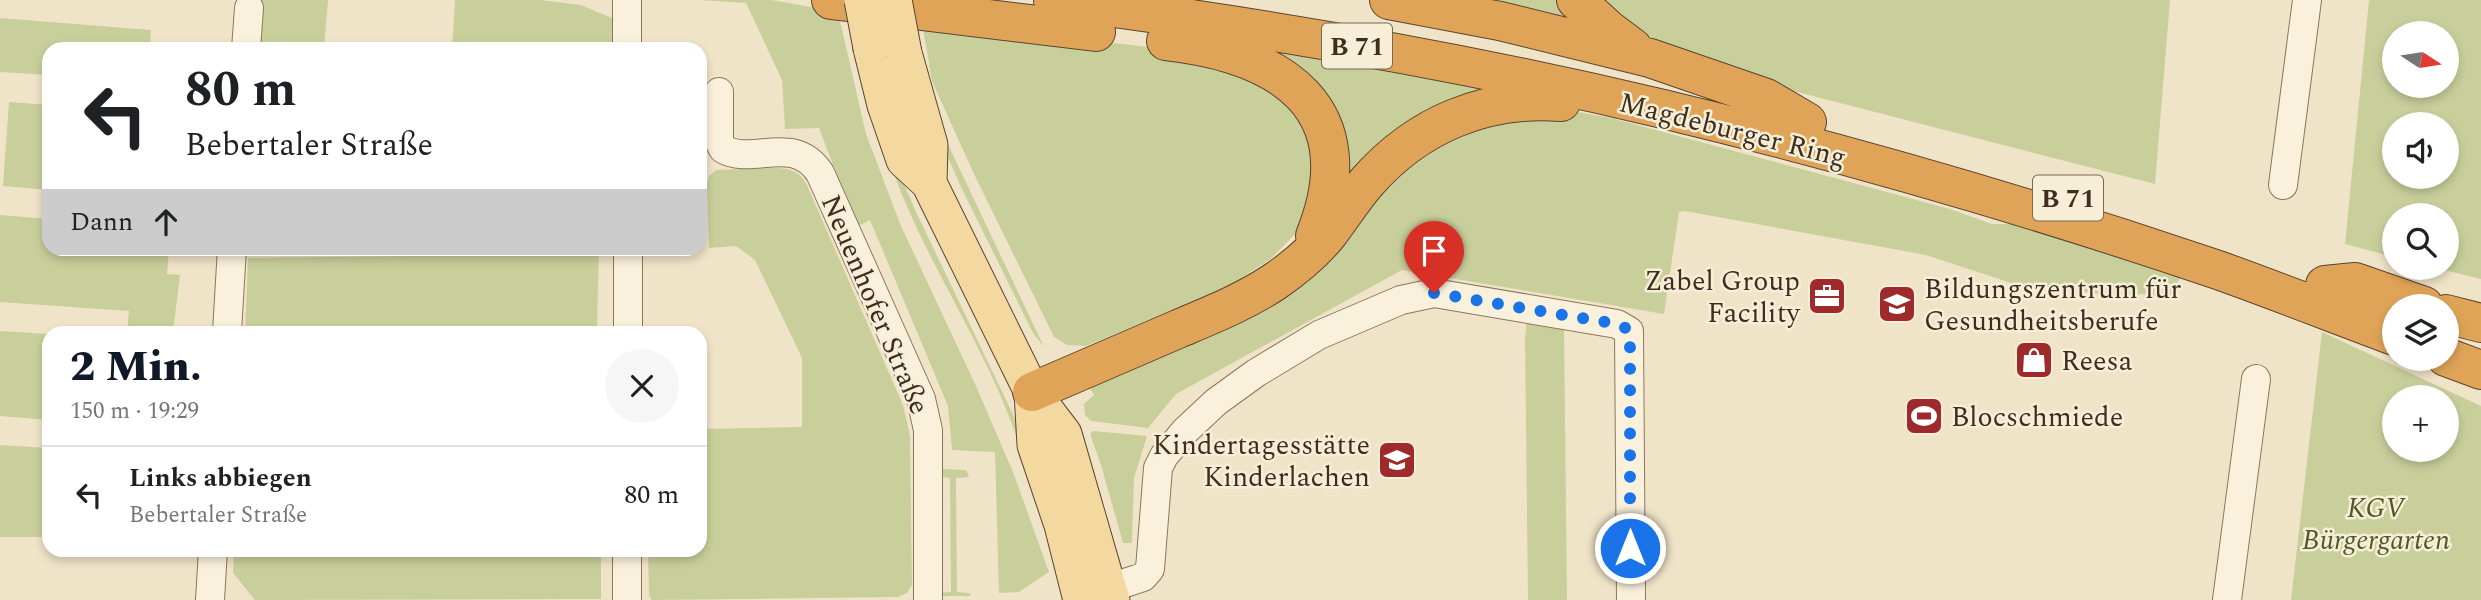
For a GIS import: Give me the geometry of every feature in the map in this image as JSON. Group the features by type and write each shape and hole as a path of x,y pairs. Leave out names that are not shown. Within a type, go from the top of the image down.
{"highway":[{"path":"831,0 1174,41 1226,52 1272,69 1297,88 1310,104 1328,144 1329,186 1317,232 1308,254"},
{"name":"Magdeburger Ring","path":"1053,0 1295,35 1480,69 1659,108 1860,160 1983,196 2220,271 2382,332"},
{"name":"Magdeburger Ring","path":"1220,0 1415,33 1588,68 1807,122 2061,195 2325,285 2382,307"},
{"path":"1389,0 1500,21 1650,58 1766,97 1807,122"},
{"path":"1576,0 1609,30 1650,58"},
{"path":"1032,392 1236,304 1275,282 1328,235 1354,198 1383,165 1425,132 1462,113 1491,105 1522,101 1559,102 1622,114 1659,108"},
{"name":"B 71","path":"2325,285 2355,282 2390,294"},
{"path":"2459,317 2481,323"},
{"path":"2459,336 2481,344"},
{"path":"2459,361 2481,370"}],"main road":[{"path":"862,0 930,145 929,183 1032,392 1064,434 1101,596"},
{"path":"887,50 894,0"}],"street":[{"path":"627,0 627,42"},
{"path":"2283,185 2306,0"},
{"path":"247,42 249,8"},
{"name":"Neuenhofer Straße","path":"719,92 719,141 724,150 734,153 794,153 809,160 820,173 921,400 928,425 928,600"},
{"path":"227,326 232,256"},
{"path":"628,256 628,326"},
{"path":"1101,596 1144,577 1150,569 1156,479 1164,456 1201,416 1256,373 1319,335 1375,310 1418,295 1434,293 1617,324 1629,331 1631,600"},
{"path":"2227,600 2256,379"},
{"path":"210,600 213,557"},
{"path":"627,557 627,600"}],"green space":[{"path":"259,0 328,0 325,42 257,42"},
{"path":"455,0 541,0 581,5 614,19 615,42 452,42"},
{"path":"698,0 772,0 838,12 866,134 901,226 1013,472 1049,572 1019,592 999,593 995,452 952,450 948,406 870,220 857,227 819,128 785,129 782,80 746,3"},
{"path":"1441,0 1564,0 1600,33"},
{"path":"1600,0 2170,0 2155,184 1766,84 1657,41"},
{"path":"2369,0 2481,0 2481,279 2459,274 2459,203 2382,203 2382,254 2345,244"},
{"path":"1032,9 1524,90 1353,184 1269,55"},
{"path":"0,18 151,30 150,42 42,42 42,75 0,72"},
{"path":"923,29 1069,38 1175,50 1287,94 1316,154 1303,221 1296,233 1272,258 1225,288 1086,346 1067,345 1054,337 973,172 932,81"},
{"path":"9,102 42,104 42,189 3,186"},
{"path":"1573,111 1611,118 1950,209 1992,224 2028,224 2183,273 2169,297 2140,294 2125,297 2014,284 1926,255 1685,211 1679,212 1664,314 1402,270 1176,394 1148,428 1091,421 1085,415 1084,404 1094,395 1089,387 1351,218 1447,131"},
{"path":"936,119 1044,347 1033,333 960,185 938,134"},
{"path":"893,159 1019,428 1018,441 989,370 918,231 889,160"},
{"path":"773,168 800,175 806,183 903,405 910,436 912,585 907,593 898,597 652,600 649,596 648,557 707,557 707,429 802,427 802,358 755,260 736,246 709,248 707,183 709,176 716,170"},
{"path":"0,215 42,218 42,256 168,256 167,274 180,275 174,326 128,326 129,311 0,302"},
{"path":"599,256 597,326 245,326 248,258"},
{"path":"1527,320 1564,326 1567,600 1528,600"},
{"path":"0,331 42,334 42,419 0,416"},
{"name":"KGV Bürgergarten","path":"2322,332 2382,360 2382,371 2406,371 2436,385 2382,385 2382,462 2459,462 2459,396 2481,406 2481,600 2291,600"},
{"path":"1093,431 1147,436 1134,478 1132,543 1123,543 1090,434"},
{"path":"0,445 42,448 42,537 0,537"},
{"path":"943,469 966,470 969,477 956,478 957,592 969,593 971,596 937,596 937,593 951,592 950,478 936,476"},
{"path":"234,557 601,557 601,599 255,600 233,573"}],"place":[{"name":"Zabel Group Facility","path":"1827,296"},
{"name":"Bildungszentrum für Gesundheitsberufe","path":"1897,304"},
{"name":"Reesa","path":"2034,360"},
{"name":"Blocschmiede","path":"1924,416"},
{"name":"Kindertagesstätte Kinderlachen","path":"1397,460"}],"route":[{"path":"1434,293 1617,324 1628,329 1630,548"}]}
